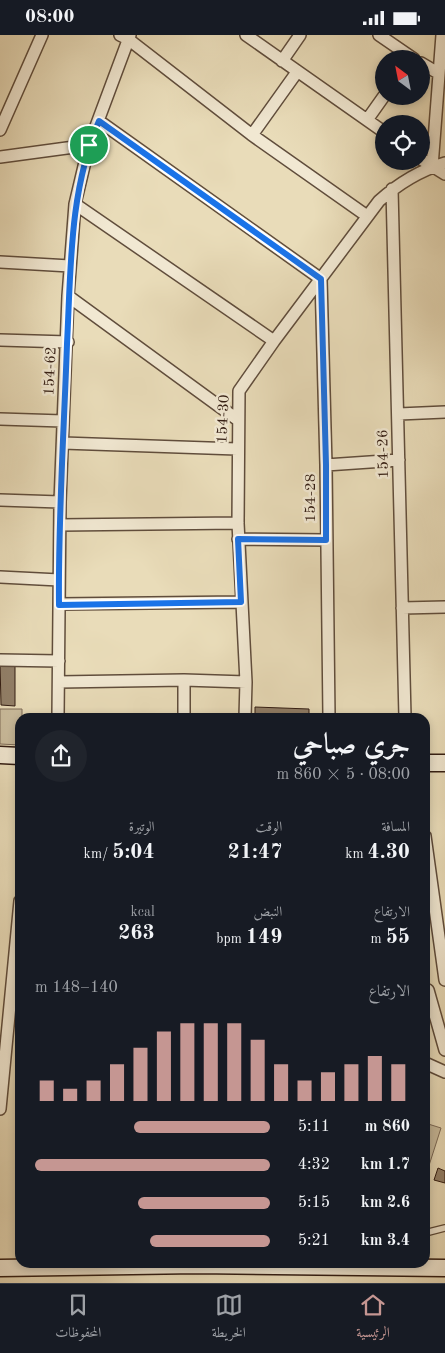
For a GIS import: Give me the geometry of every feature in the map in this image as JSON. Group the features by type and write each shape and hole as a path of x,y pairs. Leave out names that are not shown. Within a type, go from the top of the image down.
{"main road":[{"path":"0,755 15,756"},
{"path":"430,763 445,763"},
{"path":"0,1268 15,1267"},
{"path":"430,1267 445,1268"}],"street":[{"path":"0,130 42,35"},
{"path":"246,35 375,126"},
{"path":"282,61 300,35"},
{"path":"379,35 401,50"},
{"path":"442,35 443,47 438,73 432,167 445,174"},
{"path":"126,36 252,135 367,216"},
{"name":"154-62","path":"58,713 60,502 68,342 68,296 75,204 89,145 99,121 126,36"},
{"path":"430,68 438,73"},
{"path":"252,135 297,72"},
{"path":"367,120 378,105"},
{"path":"99,121 321,279"},
{"path":"0,157 89,145"},
{"name":"154-30","path":"244,713 246,682 238,539 239,391 379,201 392,189 432,167 445,163"},
{"name":"154-26","path":"392,189 405,713"},
{"path":"75,204 274,341"},
{"path":"0,262 70,266"},
{"name":"154-28","path":"321,279 326,465 329,713"},
{"path":"68,296 238,420"},
{"path":"0,340 68,342"},
{"path":"225,411 239,391"},
{"path":"399,414 445,411"},
{"path":"0,419 63,421"},
{"path":"63,443 238,449"},
{"path":"326,465 399,460"},
{"path":"0,499 60,502"},
{"path":"60,525 238,523"},
{"path":"238,539 326,540"},
{"path":"0,577 59,580"},
{"path":"59,605 241,602"},
{"path":"402,608 445,607"},
{"path":"0,660 59,661"},
{"path":"59,683 184,680 246,682"},
{"path":"184,680 184,713"},
{"path":"430,893 440,913 445,980"},
{"path":"430,989 445,987"},
{"path":"0,1109 3,1040 15,999"},
{"path":"430,1003 445,1050"},
{"path":"430,1066 445,1073"}],"lane":[{"path":"430,1232 445,1229"}],"shaded area":[{"path":"0,709 22,709 22,713 15,713 15,745 0,744"},
{"path":"430,1125 441,1128 430,1162"}],"building":[{"path":"0,663 15,663 15,706 1,705"},
{"path":"255,707 309,709 309,713 255,713"},
{"path":"438,1168 445,1171 445,1183 434,1180"}],"route":[{"path":"99,121 321,279 326,540 238,539 241,602 59,605 60,502 68,342 68,296 75,204 89,145 99,121"}]}
